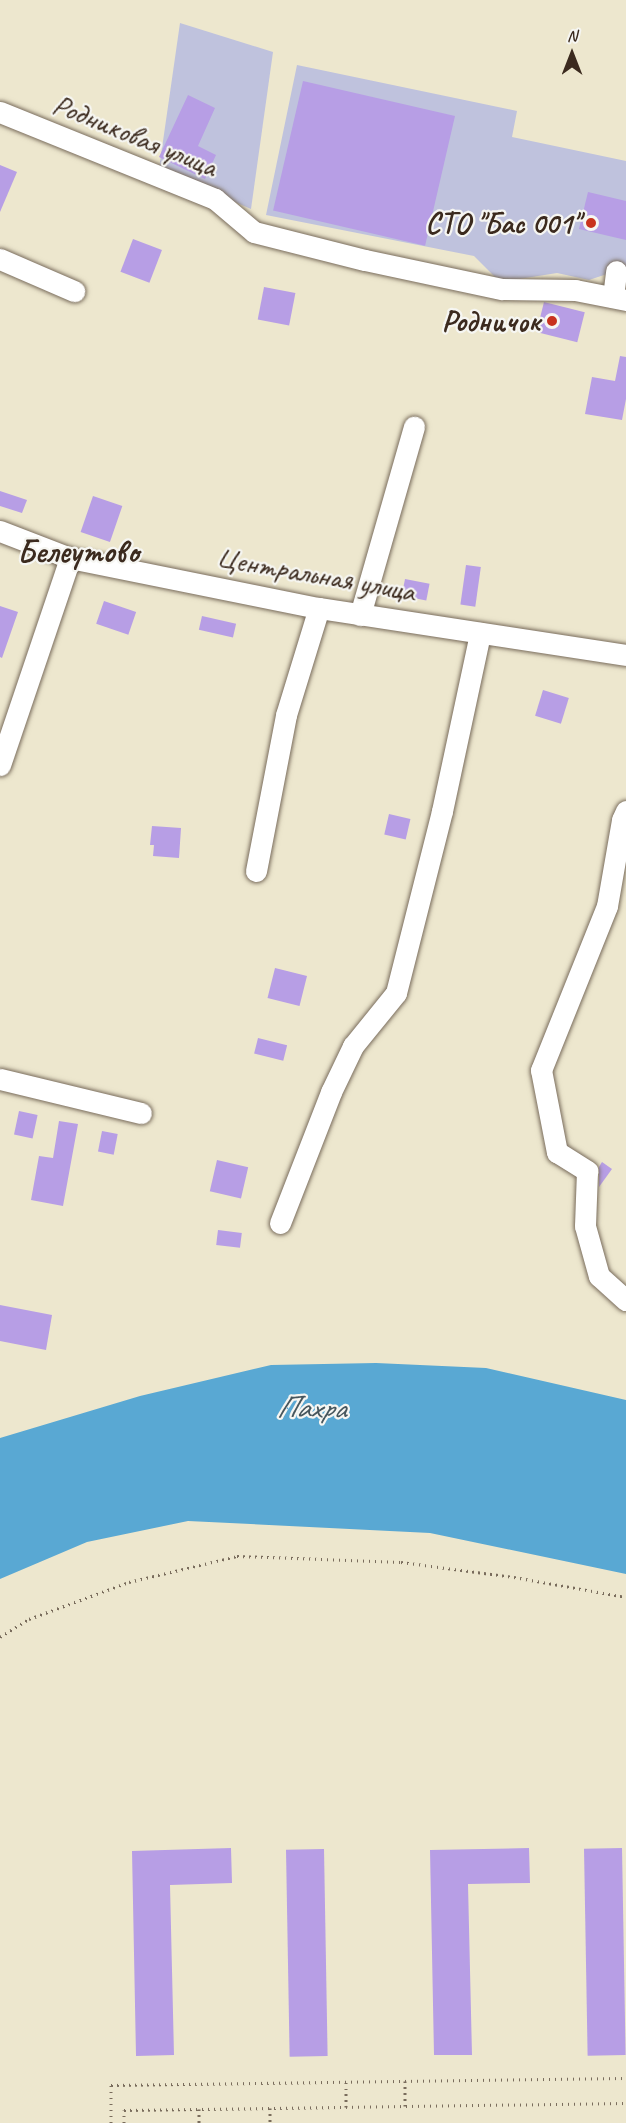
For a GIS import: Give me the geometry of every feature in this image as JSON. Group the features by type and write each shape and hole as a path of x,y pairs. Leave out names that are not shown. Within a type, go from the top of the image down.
{"street":[{"name":"Родниковая улица","path":"0,112 215,198 255,232 365,260 502,289 575,290 619,298"},
{"path":"0,259 74,291"},
{"path":"616,272 619,298"},
{"path":"360,615 414,427"},
{"name":"Центральная улица","path":"0,531 70,558 319,608 626,655"},
{"path":"0,765 70,558"},
{"path":"256,871 286,716 319,608"},
{"path":"280,1223 331,1092 353,1046 396,993 442,811 480,633"},
{"path":"626,811 622,820 607,906 541,1070 557,1152 587,1171 585,1226 599,1276 626,1300"},
{"path":"0,1079 141,1113"}],"path":[{"path":"0,1637 29,1619 129,1582 237,1556 401,1562 514,1577 626,1597"},
{"path":"111,2123 111,2085 626,2078"},
{"path":"405,2081 405,2106"},
{"path":"346,2082 346,2107"},
{"path":"124,2123 124,2110 626,2103"},
{"path":"270,2108 270,2123"},
{"path":"199,2109 199,2123"}],"shaded area":[{"path":"180,23 273,52 251,209 159,169"},
{"path":"297,65 517,111 512,137 626,161 626,280 616,271 589,280 557,273 500,282 474,256 266,215"}],"water":[{"name":"Пахра","path":"376,1363 486,1368 626,1400 626,1574 430,1533 188,1521 87,1542 0,1579 0,1438 140,1396 271,1365"}],"building":[{"path":"303,81 455,116 425,246 273,211"},
{"path":"188,95 215,108 198,146 216,155 205,179 159,157"},
{"path":"0,165 17,172 0,212"},
{"path":"588,192 626,201 626,240 579,229"},
{"path":"133,239 162,250 149,283 120,272"},
{"path":"264,287 295,293 289,325 258,319"},
{"path":"544,302 585,312 577,342 537,332"},
{"path":"620,356 626,357 626,399 622,420 585,414 592,377 615,381"},
{"path":"0,491 27,500 22,513 0,506"},
{"path":"93,496 122,506 110,542 81,532"},
{"path":"466,565 481,567 475,607 460,605"},
{"path":"405,579 430,584 426,600 402,596"},
{"path":"104,601 136,612 128,635 96,624"},
{"path":"0,606 18,612 2,658 0,657"},
{"path":"202,616 236,624 233,638 199,630"},
{"path":"543,690 569,698 561,724 535,716"},
{"path":"389,814 410,819 406,839 384,834"},
{"path":"152,826 181,828 179,858 153,856 154,845 150,845"},
{"path":"275,968 307,976 300,1006 268,998"},
{"path":"258,1038 287,1045 283,1061 254,1054"},
{"path":"19,1111 38,1115 33,1138 14,1134"},
{"path":"59,1121 78,1124 63,1206 31,1200 39,1156 53,1158"},
{"path":"102,1131 118,1134 114,1155 98,1152"},
{"path":"217,1160 248,1167 241,1198 210,1191"},
{"path":"602,1162 612,1169 599,1187 599,1167"},
{"path":"218,1230 242,1233 240,1248 216,1245"},
{"path":"0,1305 52,1315 46,1350 0,1341"},
{"path":"231,1848 232,1883 170,1885 174,2055 136,2056 132,1851"},
{"path":"529,1848 530,1883 468,1884 472,2055 434,2055 430,1850"},
{"path":"622,1848 626,2055 588,2056 584,1849"},
{"path":"324,1849 328,2056 290,2057 286,1850"}],"place":[{"name":"СТО \"Бас 001\"","path":"591,223"},
{"name":"Родничок","path":"552,321"}],"district":[{"name":"Белеутово","path":"78,552"}]}
